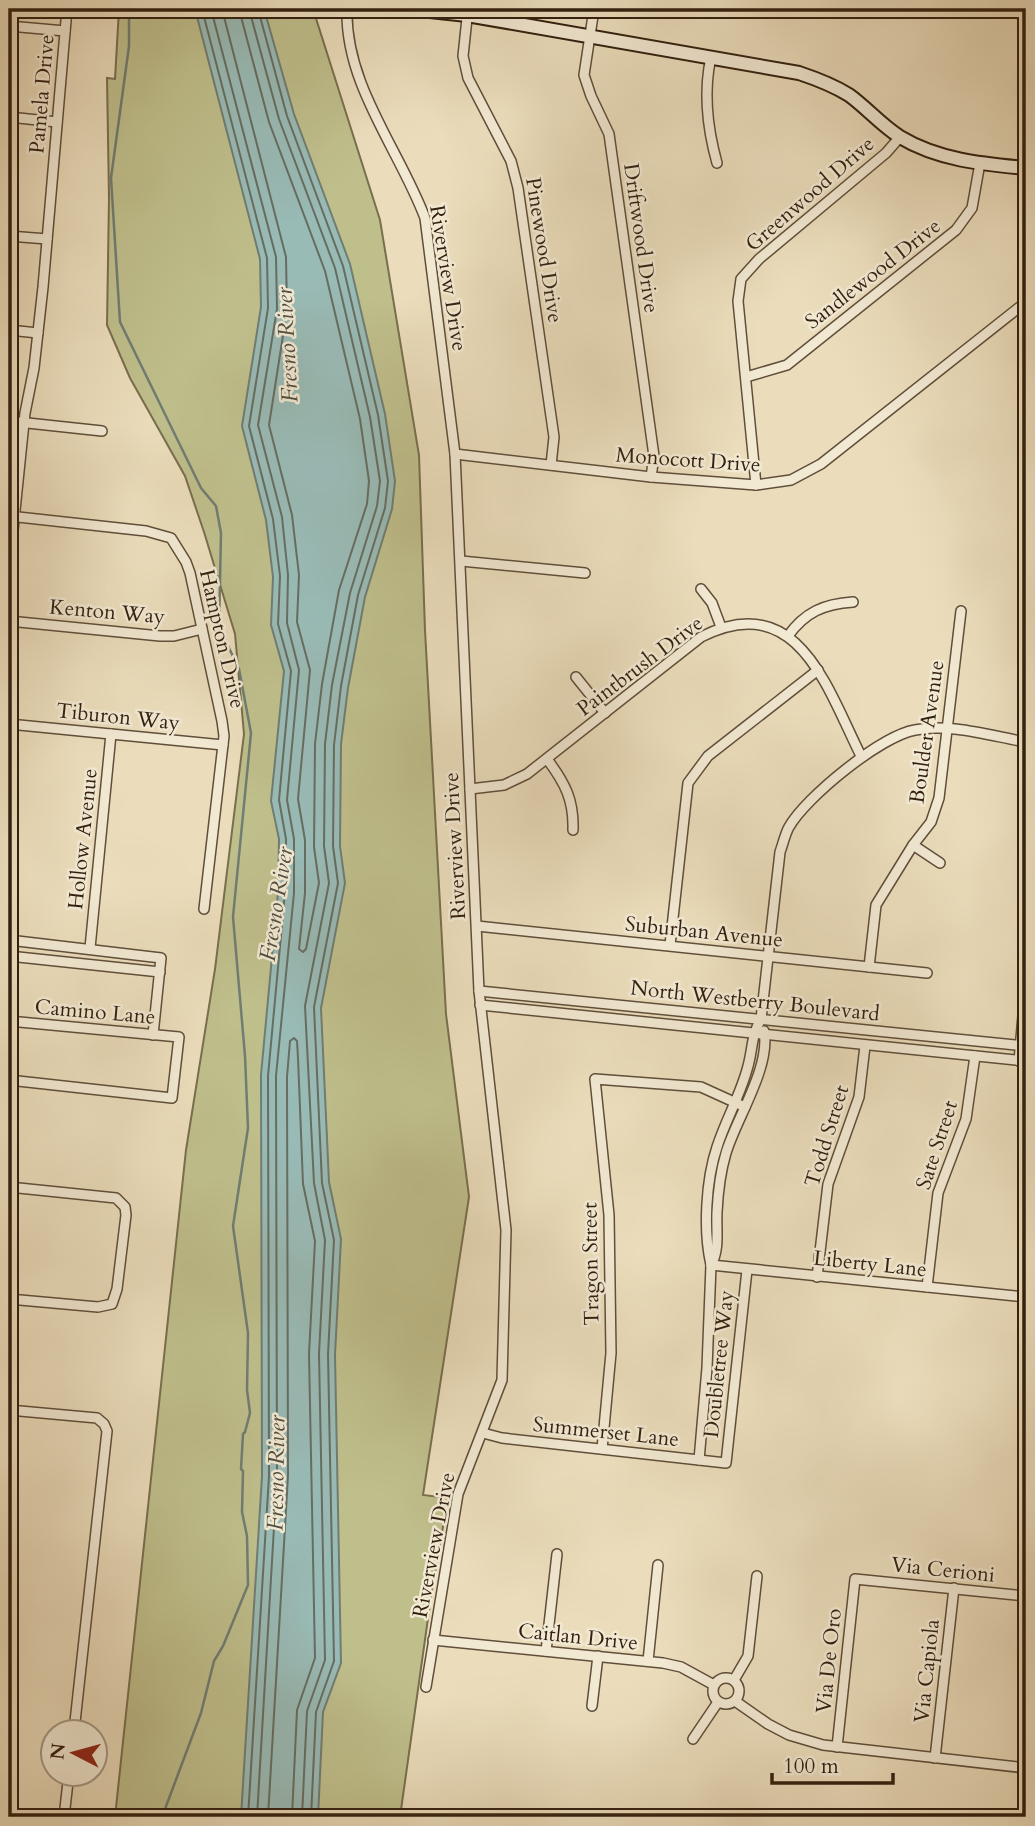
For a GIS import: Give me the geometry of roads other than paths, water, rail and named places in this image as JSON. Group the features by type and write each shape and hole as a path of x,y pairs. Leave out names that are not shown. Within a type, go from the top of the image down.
{"street":[{"name":"Pamela Drive","path":"9,569 11,517 38,332 67,9"},
{"name":"Riverview Drive","path":"347,9 348,29 362,89 412,185 425,218 455,454 479,991 506,1230 504,1367 499,1394 458,1493 426,1687"},
{"path":"411,9 468,12 589,37 799,73 830,84 900,137 931,151 955,159 1026,168"},
{"name":"Driftwood Drive","path":"594,9 584,75 609,134 654,456 651,477"},
{"path":"967,9 1026,14"},
{"name":"Pinewood Drive","path":"468,12 463,56 468,78 511,161 518,188 554,437 551,465"},
{"path":"9,26 65,32"},
{"path":"711,57 706,77 706,99 717,163"},
{"path":"9,117 57,122"},
{"name":"Greenwood Drive","path":"756,485 738,301 741,279 759,259 886,153 900,137"},
{"name":"Sandlewood Drive","path":"746,377 787,365 956,230 972,208 980,163"},
{"path":"9,236 47,239"},
{"name":"Monocott Drive","path":"455,454 651,477 756,485 791,480 821,464 1026,302"},
{"path":"9,330 38,332"},
{"path":"9,421 102,431"},
{"name":"Hampton Drive","path":"11,517 146,531 171,538 186,562 222,721 223,745 204,909"},
{"path":"461,561 585,573"},
{"path":"701,589 712,603 721,627"},
{"path":"788,636 804,617 815,609 853,602"},
{"name":"Boulder Avenue","path":"869,967 876,905 913,845 931,822 939,798 961,611"},
{"name":"Kenton Way","path":"9,621 160,636 174,636 202,629"},
{"name":"Paintbrush Drive","path":"470,789 504,785 527,774 701,637 721,627 751,624 767,626 788,636 809,656 861,756"},
{"path":"670,945 688,783 708,756 818,670"},
{"path":"576,677 605,713"},
{"name":"Tiburon Way","path":"9,724 223,745"},
{"name":"Doubletree Way","path":"699,1460 707,1368 711,1265 708,1254 708,1212 711,1169 717,1146 748,1066 753,1033 761,1019 780,852 789,827 806,806 861,756 914,730 948,729 1026,742"},
{"name":"Hollow Avenue","path":"90,948 111,734"},
{"path":"547,759 563,780 569,794 573,830"},
{"path":"913,845 940,863"},
{"name":"Suburban Avenue","path":"477,926 927,973"},
{"path":"9,940 161,958 153,1035"},
{"path":"9,956 160,972"},
{"path":"1023,1061 1026,982"},
{"name":"North Westberry Boulevard","path":"479,991 1023,1046"},
{"name":"North Westberry Boulevard","path":"480,1005 1023,1061"},
{"name":"Doubletree Way","path":"711,1265 717,1254 721,1171 760,1068 766,1035 761,1019"},
{"name":"Camino Lane","path":"9,1021 179,1037 172,1098 9,1080"},
{"name":"Todd Street","path":"817,1277 828,1184 859,1097 865,1046"},
{"name":"Sate Street","path":"927,1287 937,1193 966,1119 971,1099 975,1056"},
{"name":"Tragon Street","path":"602,1449 611,1353 609,1215 594,1079 701,1087 736,1102"},
{"path":"736,1102 745,1107"},
{"path":"9,1187 116,1198 125,1207 126,1215 117,1289 112,1304 98,1307 9,1299"},
{"name":"Liberty Lane","path":"711,1265 1026,1297"},
{"name":"Doubletree Way","path":"726,1463 747,1270"},
{"path":"9,1410 97,1418 107,1431 76,1717"},
{"name":"Summerset Lane","path":"483,1433 502,1438 726,1463"},
{"path":"545,1651 557,1554"},
{"path":"648,1661 659,1564"},
{"path":"734,1680 748,1656 757,1576"},
{"name":"Via Cerioni","path":"855,1579 1026,1596"},
{"name":"Via De Oro","path":"837,1747 855,1579"},
{"name":"Via Capiola","path":"934,1758 954,1588"},
{"name":"Caitlan Drive","path":"433,1640 648,1661 681,1667 714,1685"},
{"path":"592,1706 598,1656"},
{"path":"722,1678 734,1680 740,1690 735,1701 727,1704 719,1702 713,1692 714,1685 722,1678"},
{"path":"735,1701 789,1735 823,1745 1026,1768"},
{"path":"693,1740 719,1702"},
{"path":"64,1817 67,1787"}],"water":[{"name":"Fresno River","path":"195,9 264,9 294,114 350,264 385,414 395,481 392,509 365,597 348,688 341,744 340,846 345,883 321,1008 329,1182 341,1239 335,1355 341,1663 323,1712 318,1817 241,1817 262,1476 261,1075 278,892 279,839 271,801 284,671 271,625 273,577 266,520 242,426 261,307 260,259"}],"waterway":[{"path":"129,9 129,46 111,178 120,322 201,488 216,506 221,533 219,627 239,669 251,733 233,917 245,1056 248,1128 233,1226 248,1333 247,1390 250,1413 243,1434 241,1469 248,1585 214,1661 201,1713 162,1817"}]}
